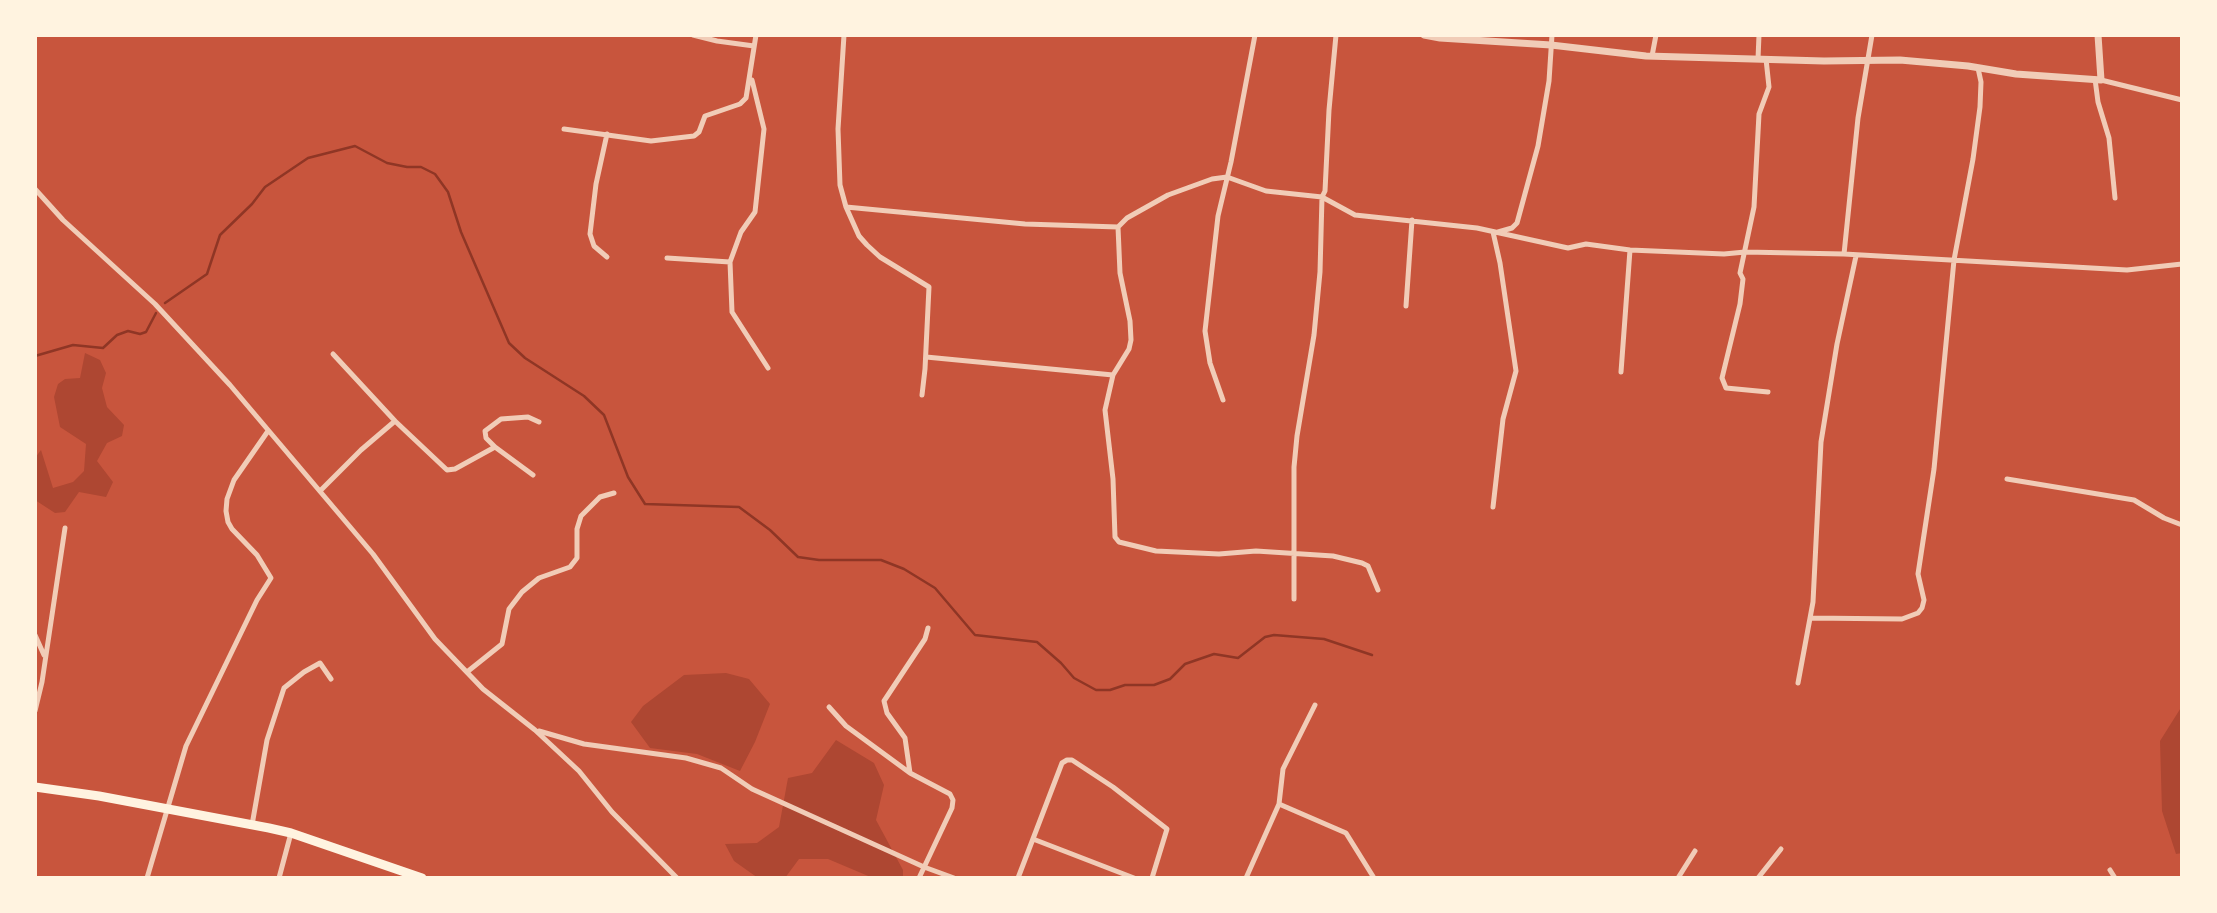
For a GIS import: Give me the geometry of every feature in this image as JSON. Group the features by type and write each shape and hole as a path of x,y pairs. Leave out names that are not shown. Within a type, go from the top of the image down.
{"main road":[{"path":"35,788 166,808 291,833 422,878"}],"street":[{"path":"693,35 754,46"},
{"path":"564,129 651,141 694,136 699,132 705,116 743,101 751,77 755,35"},
{"path":"844,35 838,129 840,185 859,236 880,257 929,287 922,395"},
{"path":"1223,400 1210,363 1205,331 1217,216 1255,35"},
{"path":"1294,599 1294,467 1314,335 1320,272 1322,197 1325,191 1336,35"},
{"path":"1424,35 1652,56 1900,60 2016,74 2098,80 2182,100"},
{"path":"1494,232 1512,228 1517,223 1538,146 1549,82 1552,35"},
{"path":"1652,56 1656,35"},
{"path":"1759,35 1769,87 1759,114 1754,207 1740,273 1743,279 1740,304 1721,378 1726,388 1768,392"},
{"path":"1844,254 1866,60 1872,35"},
{"path":"2098,35 2098,102 2109,138 2115,198"},
{"path":"1810,618 1902,619 1918,613 1922,608 1924,600 1918,574 1934,469 1954,260 1979,120 1981,82 1978,68"},
{"path":"751,77 763,119 763,141 756,208 741,232 730,262 732,312 768,369"},
{"path":"607,134 596,184 590,234 594,246 607,257"},
{"path":"846,207 1025,224 1118,227 1127,218 1168,195 1212,179 1227,177 1266,191 1322,197 1355,215 1494,232 1567,248 1586,244 1630,250 1724,254 1844,254 1856,257 2127,270 2182,264"},
{"path":"35,189 63,220 155,304 268,431 373,554 435,639 483,689 536,730 579,771 612,812 677,878"},
{"path":"1406,306 1412,220"},
{"path":"1118,227 1120,273 1131,340 1129,349 1113,375 1105,410 1113,479 1113,531 1119,542 1156,551 1219,554 1294,552 1334,556 1362,563 1370,570 1378,590"},
{"path":"1493,507 1503,419 1516,371 1494,232"},
{"path":"1621,372 1630,250"},
{"path":"1798,682 1813,602 1821,442 1837,344 1856,257"},
{"path":"667,258 730,262"},
{"path":"333,354 395,421 447,470 455,469 495,447"},
{"path":"926,357 1113,375"},
{"path":"533,475 495,447 486,438 485,431 501,419 528,417 539,422"},
{"path":"320,491 395,421"},
{"path":"146,878 186,746 257,600 271,578 257,555 232,529 226,511 234,480 268,431"},
{"path":"2007,479 2134,500 2164,518 2182,525"},
{"path":"467,672 502,643 509,609 522,592 539,578 570,567 577,558 577,529 581,516 600,497 614,493"},
{"path":"35,711 46,658 65,528"},
{"path":"909,774 905,737 887,713 884,701 925,639 928,628"},
{"path":"35,635 46,658"},
{"path":"251,825 267,740 284,688 304,671 320,663 331,679"},
{"path":"1246,878 1279,804 1283,769 1315,705"},
{"path":"829,707 846,726 909,774 950,794 953,800 952,808 919,878"},
{"path":"536,730 584,744 686,758 721,768 752,789 954,878"},
{"path":"1018,878 1062,763 1072,760 1167,829 1152,878"},
{"path":"1279,804 1346,833 1374,878"},
{"path":"279,878 291,833"},
{"path":"1033,839 1134,878"},
{"path":"1758,878 1782,849"},
{"path":"1678,878 1695,851"},
{"path":"2110,870 2115,878"}],"shaded area":[{"path":"85,353 100,360 106,373 102,388 107,407 124,425 122,436 107,443 97,461 113,482 106,497 79,492 65,512 55,513 35,500 35,458 41,450 53,488 73,482 84,471 86,444 60,427 54,397 58,384 65,379 80,378"},
{"path":"726,673 749,679 770,704 740,771 697,754 650,748 631,722 643,706 684,675"},
{"path":"2182,706 2182,853 2176,854 2162,811 2160,741"},
{"path":"836,740 874,763 884,785 876,820 903,870 903,878 873,878 828,859 799,859 785,878 758,878 734,861 725,844 757,843 779,827 788,778 812,773"}],"waterway":[{"path":"165,303 207,274 220,235 252,204 265,187 308,158 355,146 387,163 421,167 435,174 448,192 461,232 509,343 525,358 584,396 604,415 628,477 645,504 739,507 770,530 798,557 819,560 881,560 904,569 935,588 975,635 1037,642 1074,678 1096,690 1110,690 1125,685 1154,685 1170,679 1185,664 1214,654 1238,658 1265,637 1274,635 1324,639 1372,655"},
{"path":"35,356 73,345 103,348 117,335 128,331 140,334 146,332 156,313"}]}
